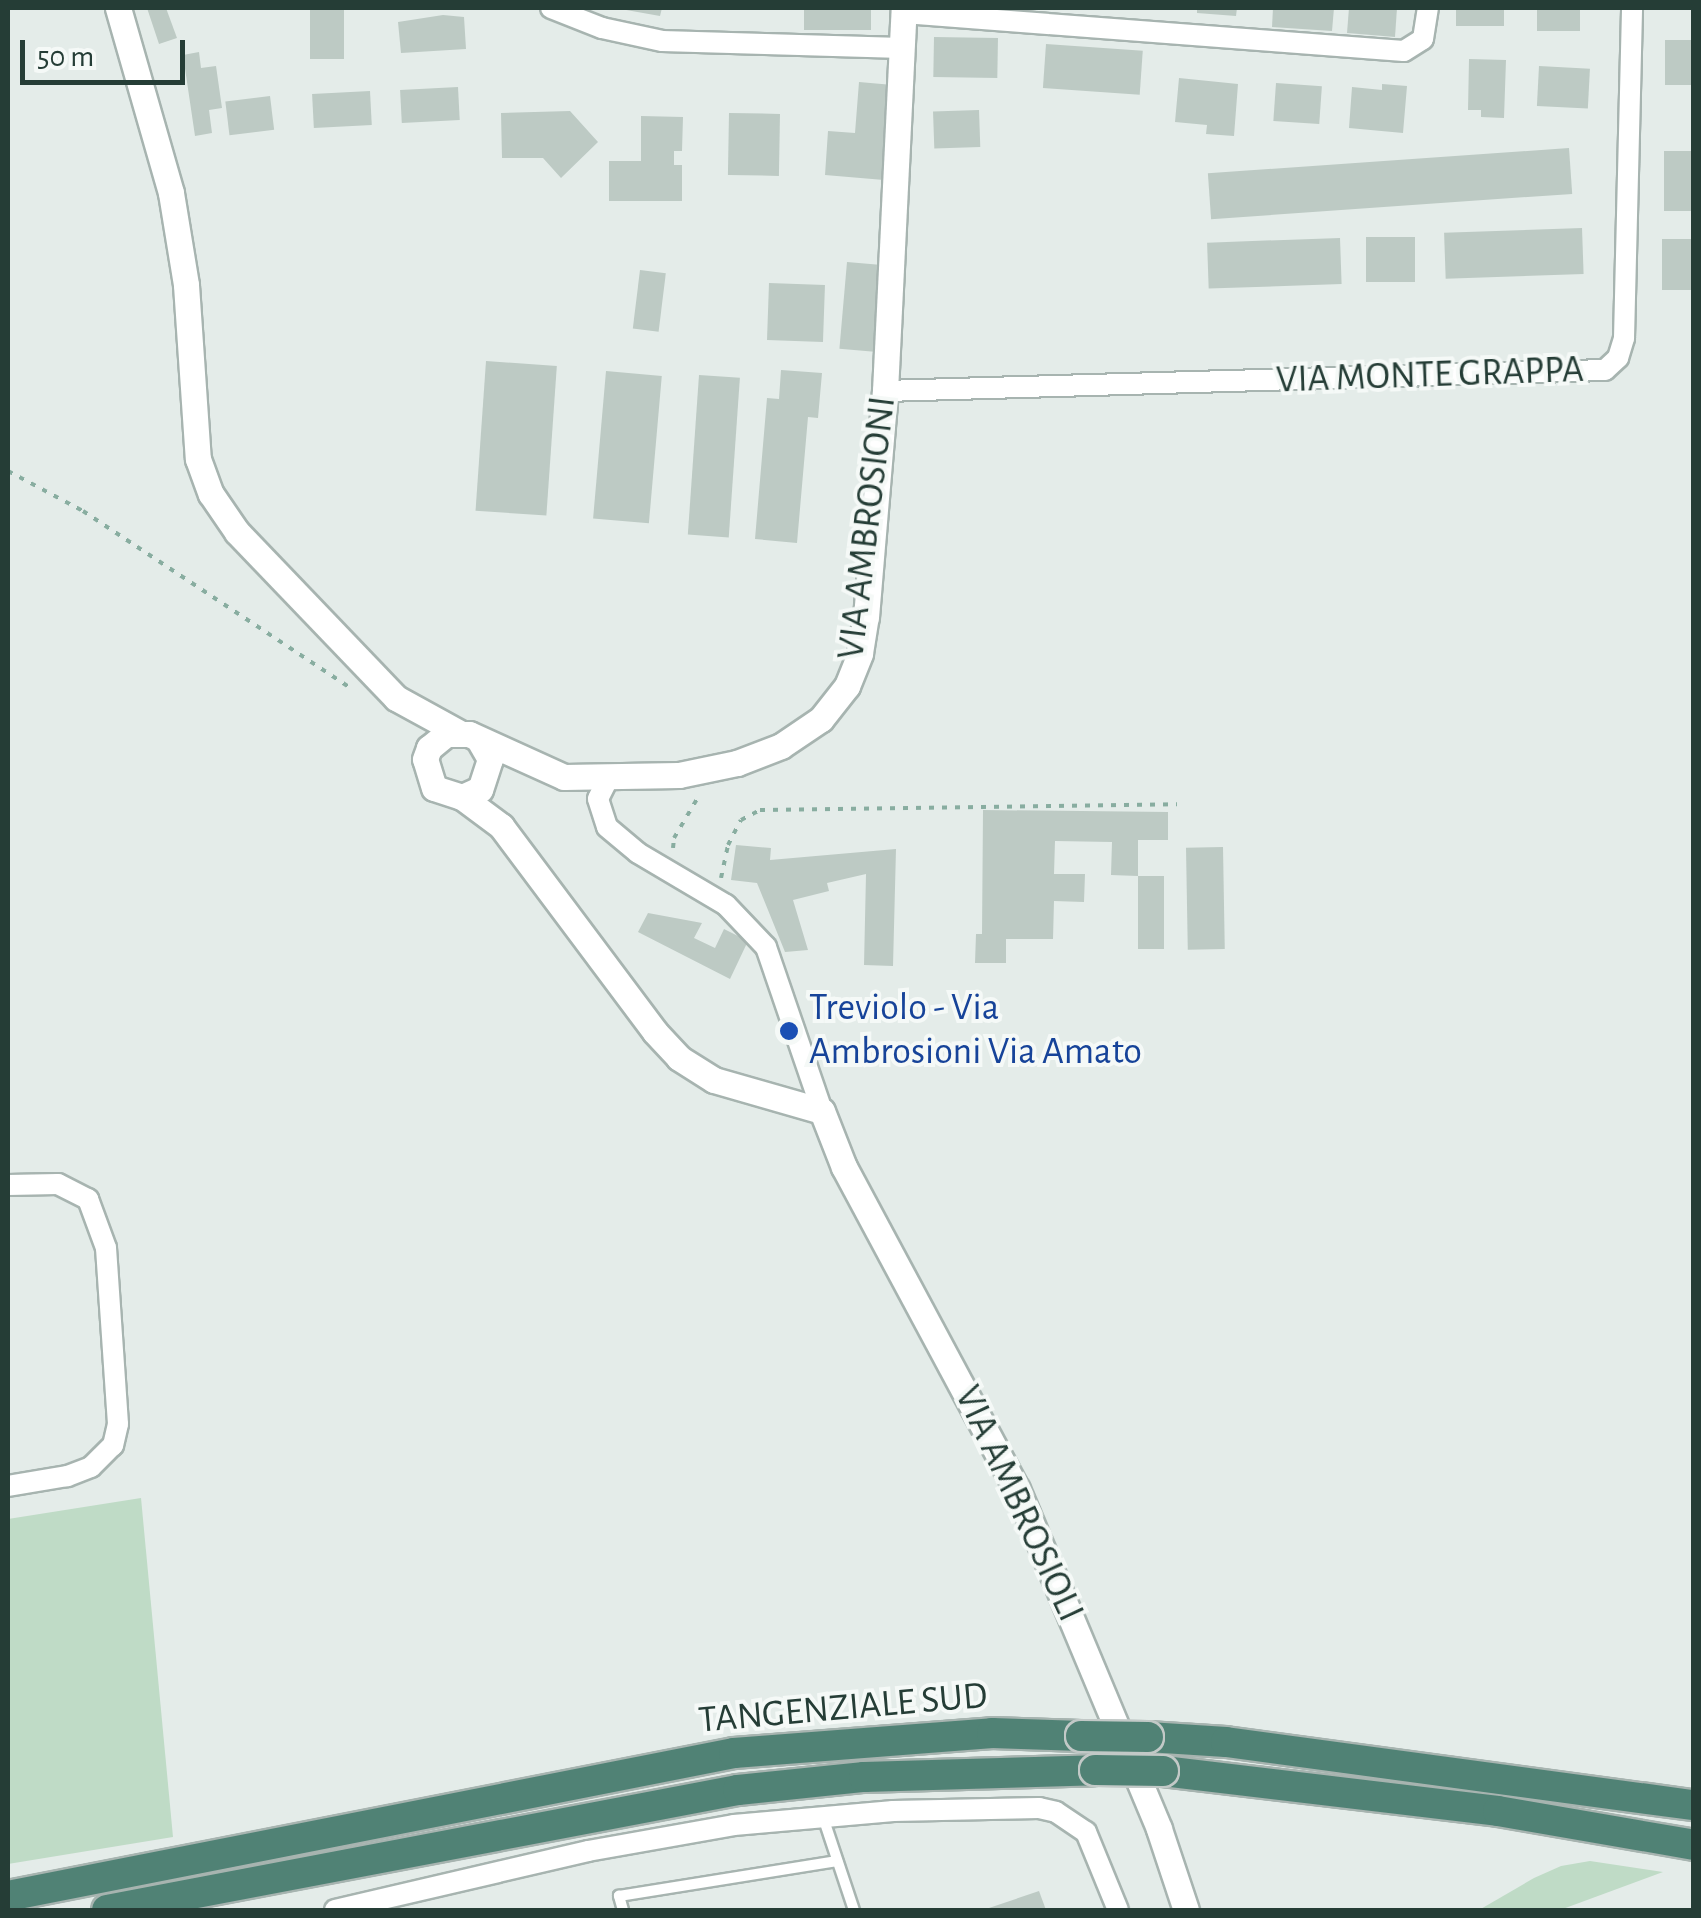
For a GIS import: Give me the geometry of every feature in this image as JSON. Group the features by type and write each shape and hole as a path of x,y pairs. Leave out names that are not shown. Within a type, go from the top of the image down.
{"highway":[{"name":"TANGENZIALE SUD","path":"8,1896 734,1753 992,1734 1148,1737 1244,1744 1694,1805"},
{"name":"TANGENZIALE SUD","path":"107,1910 581,1817 738,1790 864,1777 1163,1771 1498,1811 1694,1844"},
{"path":"195,1910 499,1848 581,1817"}],"street":[{"path":"118,8 171,193 186,285 198,459 211,494 238,532 396,698 434,788 462,797 501,826 655,1032 679,1058 714,1080 822,1112"},
{"path":"904,10 1404,51 1423,38 1428,8"},
{"name":"VIA MONTE GRAPPA","path":"885,391 1606,370 1618,358 1624,338 1632,8"},
{"path":"557,9 625,35 662,42 902,48"},
{"name":"VIA AMBROSIONI","path":"396,698 468,736 564,777 608,779 679,775 749,759 800,735 839,698 856,668 865,630 885,391 904,10"},
{"path":"425,759 437,740 468,736 490,760 488,776 501,826"},
{"path":"462,797 518,756"},
{"path":"608,779 598,800 607,827 638,852 712,895 737,914 766,946 822,1112"},
{"name":"VIA AMBROSIOLI","path":"822,1112 844,1167 1018,1489 1159,1829 1186,1910"},
{"path":"8,1185 58,1184 88,1199 106,1248 118,1424 112,1444 91,1466 67,1476 8,1486"},
{"path":"335,1910 588,1851 734,1825 822,1816 1039,1808 1056,1812 1086,1832 1118,1910"}],"lane":[{"path":"822,1816 854,1910"},
{"path":"623,1910 619,1896 837,1861"}],"path":[{"path":"8,471 83,511 365,698"},
{"path":"712,895 741,820 760,810 1176,804"}],"green space":[{"path":"141,1498 173,1837 8,1864 8,1519"},
{"path":"1590,1861 1663,1872 1560,1910 1479,1910 1561,1866"}],"building":[{"path":"147,8 166,8 177,38 159,44"},
{"path":"310,8 344,8 344,59 310,59"},
{"path":"615,8 662,8 660,16"},
{"path":"804,8 871,8 871,30 804,30"},
{"path":"1197,8 1237,8 1236,16 1197,13"},
{"path":"1273,8 1334,8 1332,31 1272,27"},
{"path":"1349,8 1397,8 1395,37 1347,33"},
{"path":"1456,8 1504,8 1504,26 1456,26"},
{"path":"1537,8 1580,8 1580,31 1537,31"},
{"path":"443,15 464,17 466,49 401,53 398,22"},
{"path":"934,37 998,38 997,78 933,77"},
{"path":"1665,40 1694,40 1694,85 1665,85"},
{"path":"1046,44 1143,51 1140,95 1043,88"},
{"path":"199,52 201,68 216,66 222,108 209,110 212,133 195,136 183,55"},
{"path":"1469,59 1506,60 1504,118 1481,117 1481,110 1468,110"},
{"path":"1539,66 1590,69 1588,109 1537,106"},
{"path":"1179,78 1238,84 1234,136 1206,134 1207,125 1175,122"},
{"path":"859,82 893,85 884,180 825,175 828,131 855,133"},
{"path":"1276,83 1322,86 1319,124 1273,121"},
{"path":"1382,84 1407,86 1403,133 1349,128 1352,87 1382,90"},
{"path":"458,87 460,120 402,123 400,90"},
{"path":"370,91 372,125 314,128 312,94"},
{"path":"270,96 274,130 229,135 225,101"},
{"path":"979,110 980,147 934,149 933,112"},
{"path":"570,111 598,142 561,178 543,158 502,158 501,113"},
{"path":"729,113 780,114 779,176 728,175"},
{"path":"641,116 683,117 682,151 674,151 674,165 682,165 682,201 609,201 609,161 641,161"},
{"path":"1569,148 1572,194 1211,219 1208,173"},
{"path":"1664,151 1694,151 1694,211 1664,211"},
{"path":"1582,228 1584,274 1446,279 1444,233"},
{"path":"1366,237 1415,237 1415,282 1366,282"},
{"path":"1340,238 1342,284 1209,289 1207,243"},
{"path":"1662,239 1694,239 1694,290 1662,290"},
{"path":"847,262 882,265 874,352 839,349"},
{"path":"640,270 666,273 659,332 633,329"},
{"path":"769,283 825,285 823,342 767,340"},
{"path":"486,361 557,366 546,516 476,511"},
{"path":"781,370 822,373 818,418 808,417 797,543 755,539 767,398 779,399"},
{"path":"606,371 662,376 649,523 593,518"},
{"path":"699,375 740,378 729,537 688,535"},
{"path":"983,810 1168,812 1168,840 1138,840 1138,876 1111,875 1112,842 1055,841 1054,874 1085,874 1084,902 1054,901 1053,939 1006,939 1006,963 975,963 976,934 982,934"},
{"path":"736,845 771,848 770,860 896,849 893,966 864,965 866,874 827,883 829,891 793,900 808,950 785,952 757,883 731,880"},
{"path":"1223,847 1225,949 1188,950 1186,848"},
{"path":"1138,876 1164,876 1164,949 1138,949"},
{"path":"648,913 702,923 694,938 715,948 724,929 748,941 730,979 638,932"},
{"path":"1039,1891 1046,1910 983,1910"}],"place":[{"name":"Treviolo - Via Ambrosioni Via Amato","path":"789,1031"}]}
